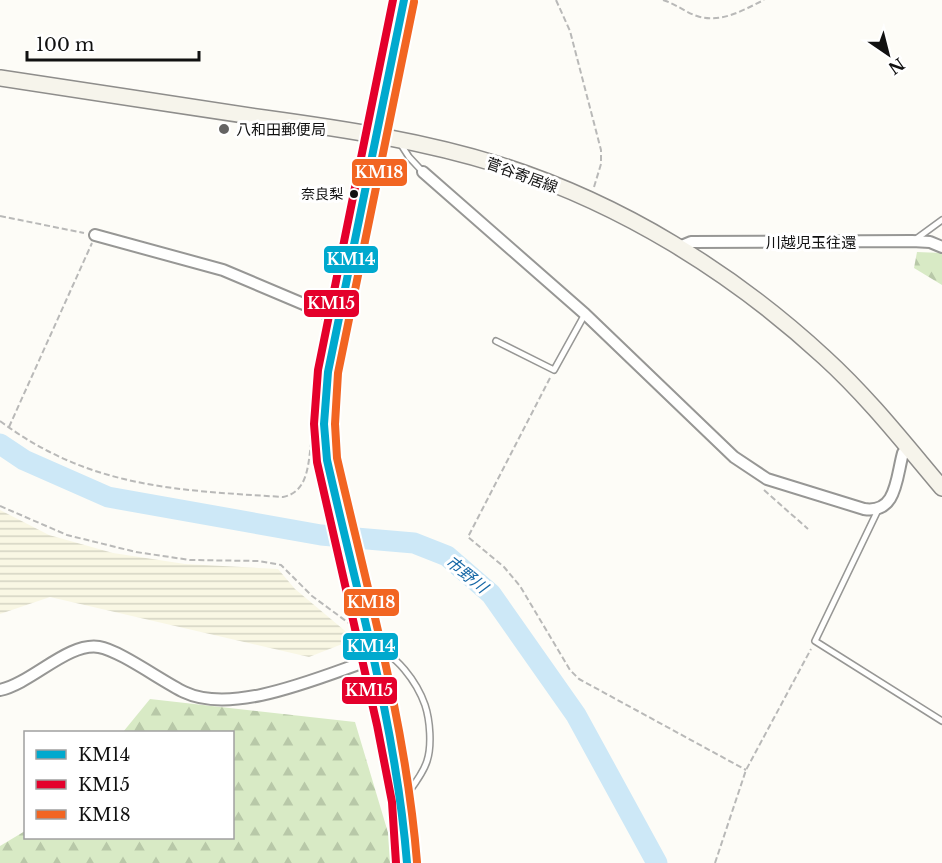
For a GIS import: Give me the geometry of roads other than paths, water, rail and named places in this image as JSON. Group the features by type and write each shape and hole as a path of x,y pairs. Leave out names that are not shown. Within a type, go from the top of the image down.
{"main road":[{"path":"404,0 329,358 323,410 323,434 338,514 371,648 402,801 407,863"},
{"name":"菅谷寄居線","path":"0,78 376,134 503,166 590,200 679,247 750,296 822,354 875,407 942,488"}],"street":[{"path":"423,172 585,314 750,470 767,479 864,509 878,510 890,501 903,453 908,447"},
{"path":"96,235 224,270 339,319"},
{"name":"川越児玉往還","path":"679,247 691,242 930,242 942,248"},
{"path":"0,690 22,683 68,654 90,647 109,651 185,693 220,700 252,698 371,648"}],"lane":[{"path":"399,139 403,150 423,172"},
{"path":"912,242 942,220"},
{"path":"496,341 554,370 585,314"},
{"path":"878,510 815,641 942,721"},
{"path":"371,648 382,650 392,658 406,674 425,706 429,733 428,760 417,782 402,801"}],"waterway":[{"name":"市野川","path":"0,444 24,460 108,497 321,535 414,543 447,556 491,594 576,715 657,863"}],"place":[{"name":"八和田郵便局","path":"224,129"},
{"name":"奈良梨","path":"354,194"}]}
